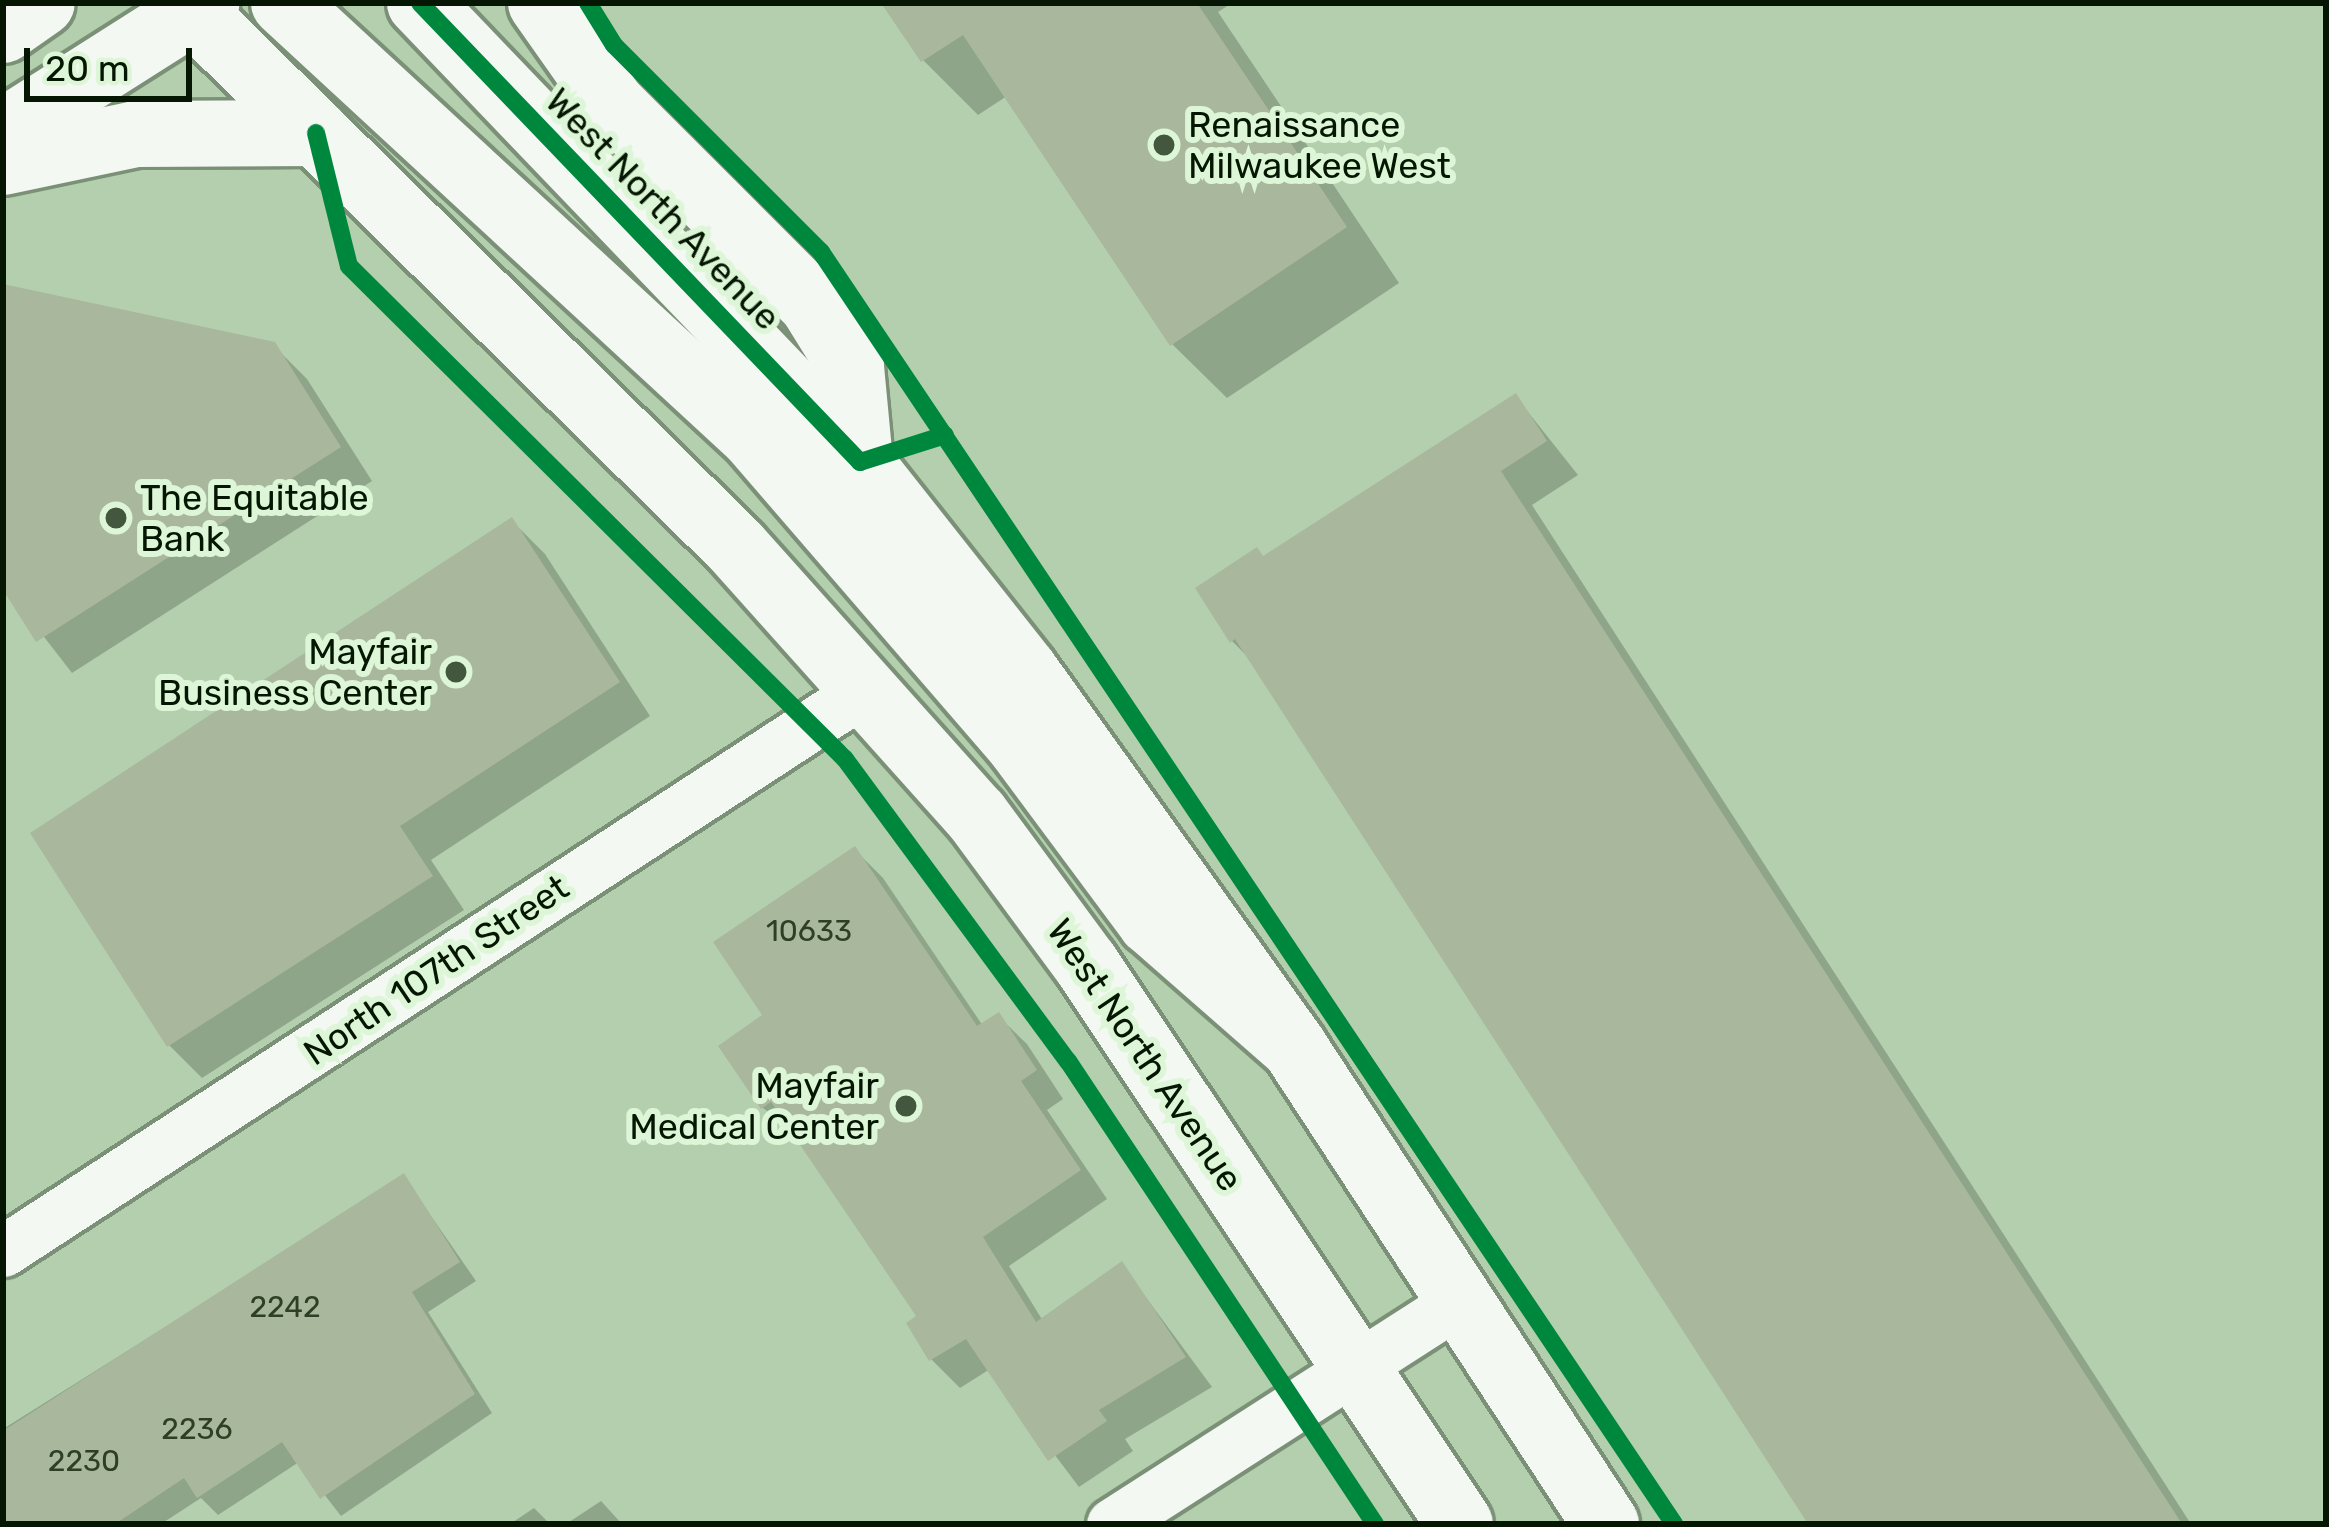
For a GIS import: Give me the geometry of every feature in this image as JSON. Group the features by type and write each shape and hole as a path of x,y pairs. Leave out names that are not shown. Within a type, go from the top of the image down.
{"main road":[{"path":"3,30 42,3"},
{"path":"284,3 753,436 1021,747 1151,922 1294,1047"},
{"name":"West North Avenue","path":"419,3 860,462 1150,838 1294,1047 1606,1524"},
{"path":"541,3 612,104 812,304 851,367 860,462"},
{"path":"3,132 195,5"},
{"name":"West North Avenue","path":"195,5 316,133 868,688 1086,964 1460,1523"},
{"path":"3,162 136,134 316,133"}],"street":[{"name":"North 107th Street","path":"3,1251 868,688"},
{"path":"1112,1524 1458,1302"}],"building":[{"name":"Renaissance Milwaukee West","path":"881,3 1197,3 1347,227 1170,346 963,35 921,62"},
{"name":"The Equitable Bank","path":"3,284 275,342 341,447 36,642 3,590"},
{"path":"1516,393 1547,441 1501,471 2182,1524 1808,1524 1235,639 1230,643 1195,588 1257,547 1263,556"},
{"path":"512,517 620,682 400,826 433,876 167,1047 30,833"},
{"name":"Mayfair Medical Center","path":"855,846 977,1026 999,1012 1037,1070 1021,1081 1081,1170 983,1237 1036,1322 1122,1261 1186,1357 1099,1410 1107,1421 1048,1461 966,1339 929,1361 906,1323 916,1316 771,1102 761,1109 718,1046 762,1015 713,942"},
{"path":"404,1173 460,1262 412,1292 475,1394 320,1499 282,1442 197,1498 184,1478 115,1524 3,1524 3,1431"}],"cycle path":[{"path":"420,3 860,462 945,435"},
{"path":"588,3 614,45 821,252 1674,1524"},
{"path":"316,133 349,266 845,759 1068,1061 1375,1524"}],"place":[{"name":"Renaissance Milwaukee West","path":"1164,145"},
{"name":"The Equitable Bank","path":"116,518"},
{"name":"Mayfair Business Center","path":"456,672"},
{"name":"Mayfair Medical Center","path":"906,1106"}]}
